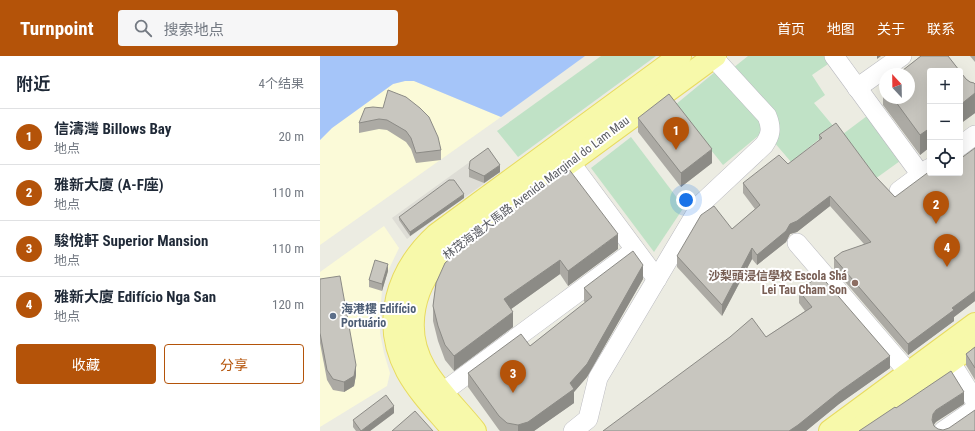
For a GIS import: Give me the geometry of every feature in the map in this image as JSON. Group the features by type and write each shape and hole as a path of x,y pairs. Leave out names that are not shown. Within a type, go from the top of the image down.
{"main road":[{"name":"林茂海邊大馬路 Avenida Marginal do Lam Mau","path":"475,431 442,412 426,370 416,349 413,319 415,304 426,276 441,258 524,183 680,56"},
{"name":"林茂海邊大馬路 Avenida Marginal do Lam Mau","path":"524,183 570,162 714,57"},
{"path":"830,431 975,324"},
{"path":"856,431 975,343"},
{"path":"442,412 454,431"}],"street":[{"path":"834,56 857,88 925,171 898,191"},
{"path":"857,88 902,56"},
{"path":"573,431 588,419 598,378 702,203 764,145 769,138 771,131 767,116 714,57"},
{"path":"963,144 975,135"},
{"path":"570,162 657,279"},
{"path":"797,243 908,373"},
{"path":"442,412 635,250"},
{"path":"950,362 975,401"},
{"path":"943,431 975,409"}],"shaded area":[{"path":"601,56 656,56 518,157 497,131"},
{"path":"748,56 826,56 831,62 812,75 825,95 814,103 834,127 791,162 774,142 733,68"},
{"path":"715,72 759,121 762,132 723,165 675,105"},
{"path":"405,81 414,81 501,117 320,245 320,140 332,128 393,84"},
{"path":"867,116 900,161 875,179 839,137"},
{"path":"631,137 684,207 654,252 591,168"},
{"path":"485,151 500,172 407,239 392,218"},
{"path":"384,226 399,248 388,271 382,291 380,312 380,333 390,373 387,386 320,427 320,272"}],"water":[{"path":"320,56 585,56 501,117 414,81 405,81 393,84 332,128 320,140"}],"building":[{"path":"921,56 948,56 958,68 927,68 927,130 920,135 897,104 915,104 915,68 906,68"},
{"path":"963,75 970,82 975,84 975,93 963,103"},
{"path":"388,90 406,97 429,117 438,137 441,150 416,153 411,138 406,131 387,120 379,119 359,123 365,108 383,108"},
{"path":"669,94 712,149 681,173 638,118"},
{"path":"836,123 876,177 895,197 927,173 927,176 963,176 963,157 975,148 975,291 952,308 954,310 908,344 834,258 842,252 871,242 830,196 797,221 790,224 786,231 757,255 752,248 722,305 677,256 701,215 714,206 732,229 760,205 743,183 779,155 788,164 822,138 819,135"},
{"path":"488,148 500,165 484,176 469,169 470,161"},
{"path":"568,168 618,234 568,271 560,260 504,299 513,312 454,356 445,345 433,306 436,283 445,263 464,246"},
{"path":"449,180 454,180 464,194 410,232 399,217"},
{"path":"633,251 643,265 587,364 570,383 574,389 528,422 518,425 507,423 499,416 468,373 521,334 530,346 592,297 584,288"},
{"path":"375,260 388,264 382,284 369,280"},
{"path":"820,275 890,356 839,392 798,425 789,431 603,431 730,337 752,318 766,337 812,307 799,291"},
{"name":"海港樓 Edifício Portuário","path":"340,276 356,365 354,376 344,382 333,379 327,370 320,333 320,279"},
{"path":"975,347 975,368 966,354"},
{"path":"951,371 964,392 936,410 933,414 932,420 934,426 943,430 949,428 975,410 975,431 859,431 895,407 896,408"},
{"path":"386,395 394,406 361,431 353,420"},
{"path":"415,411 433,431 392,431"}],"place":[{"name":"信濤灣 Billows Bay","path":"676,150"},
{"name":"雅新大廈 (A-F座)","path":"936,224"},
{"name":"雅新大廈 Edifício Nga San","path":"947,267"},
{"name":"沙梨頭浸信學校 Escola Shá Lei Tau Cham Son","path":"855,283"},
{"name":"海港樓 Edifício Portuário","path":"333,316"},
{"name":"駿悅軒 Superior Mansion","path":"513,393"}]}
